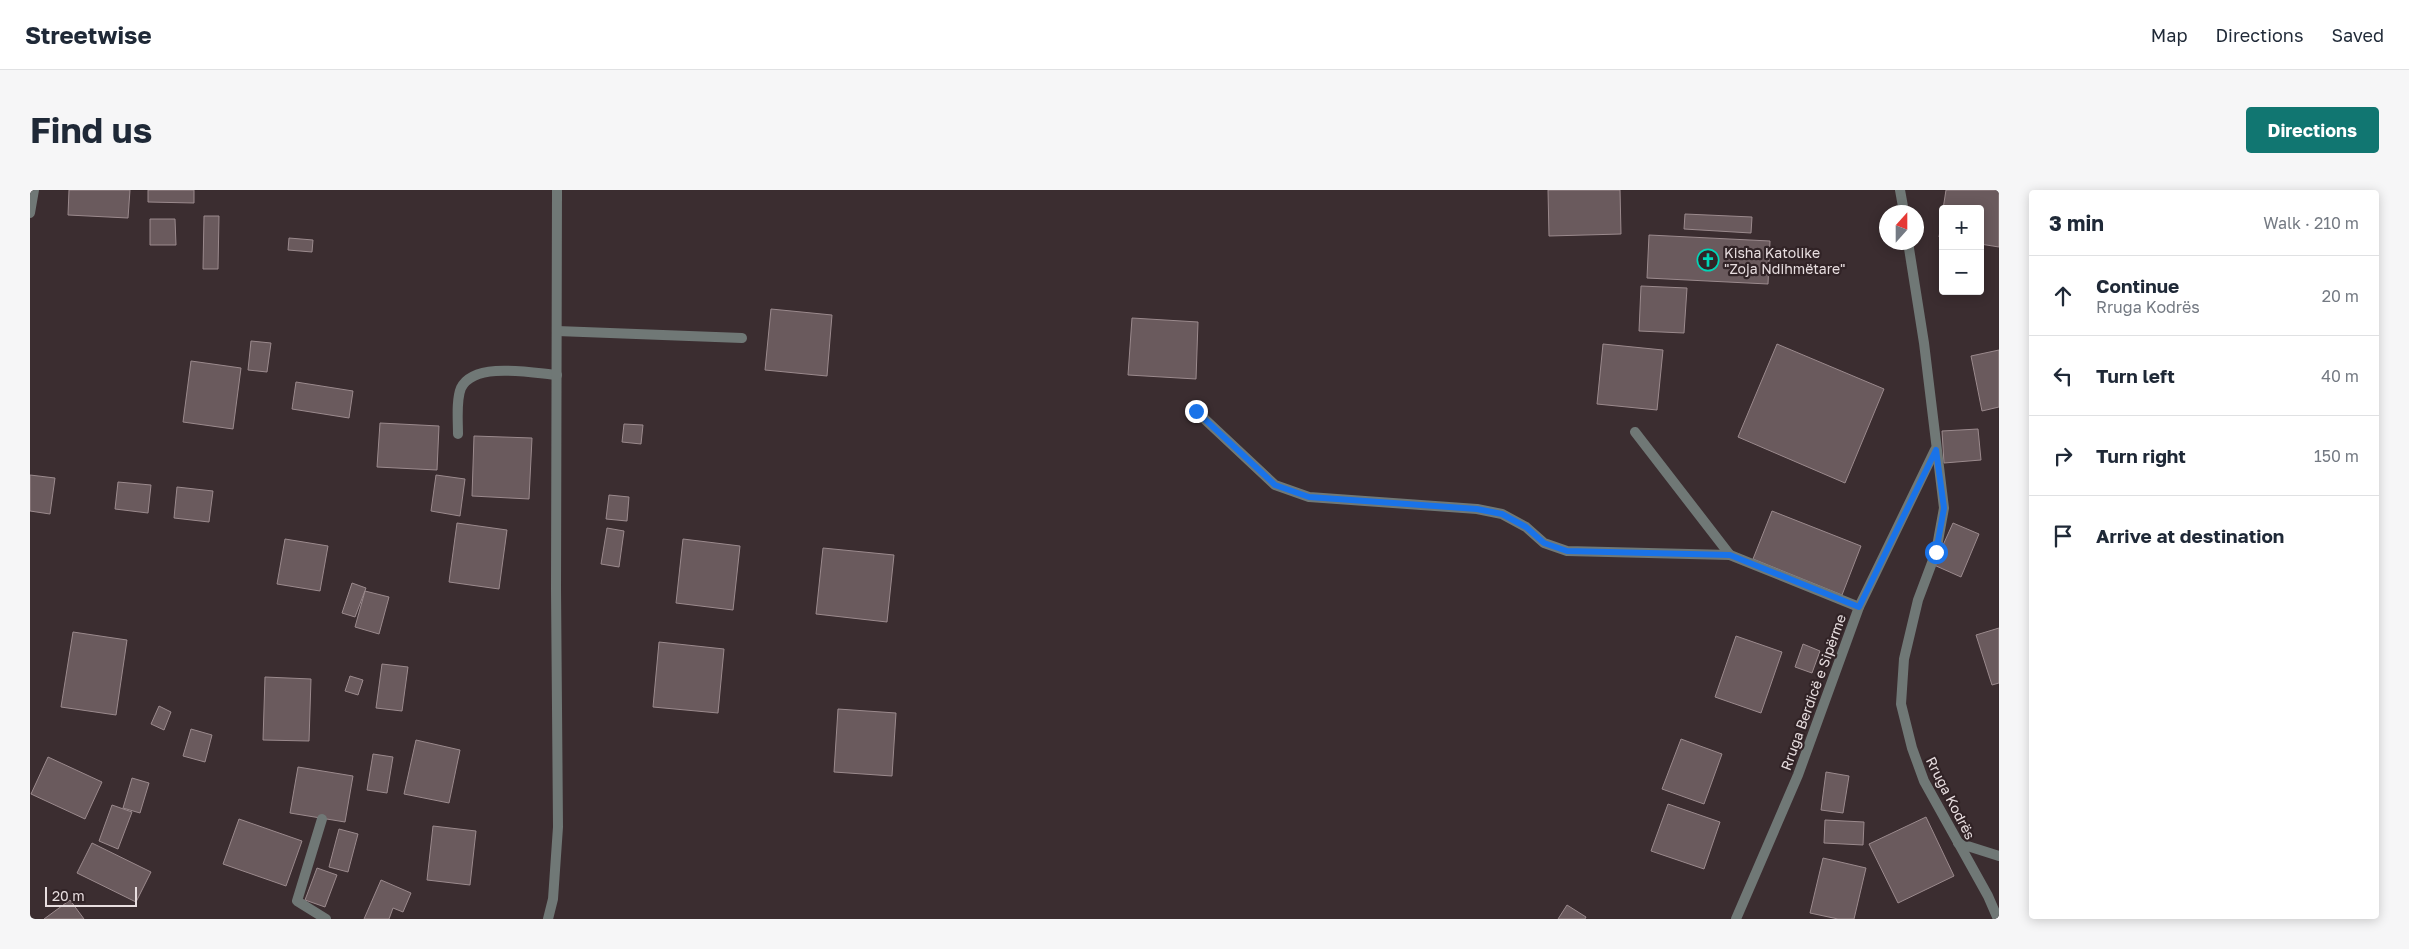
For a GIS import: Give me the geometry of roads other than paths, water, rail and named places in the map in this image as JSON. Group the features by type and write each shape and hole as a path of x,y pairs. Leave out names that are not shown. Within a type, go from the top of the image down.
{"street":[{"path":"30,213 34,190"},
{"path":"548,919 553,899 558,827 557,190"},
{"path":"1900,190 1903,205"},
{"path":"1909,250 1924,344 1936,450"},
{"path":"557,331 742,338"},
{"path":"458,434 460,390 467,378 480,372 557,375"},
{"path":"1196,411 1275,485 1309,497 1477,509 1502,514 1526,527 1544,543 1567,551 1730,555 1859,607"},
{"path":"1636,432 1730,555"},
{"name":"Rruga Berdicë e Sipërme","path":"1736,919 1798,774 1859,607 1936,450"},
{"name":"Rruga Kodrës","path":"1936,450 1944,508 1936,552 1918,600 1904,660 1901,704 1912,748 1924,781 1988,896 1998,919"},
{"path":"322,819 297,901 326,919"},
{"path":"1958,843 1999,856"}],"place":[{"name":"Kisha Katolike \"Zoja Ndihmëtare\"","path":"1708,260"}]}
